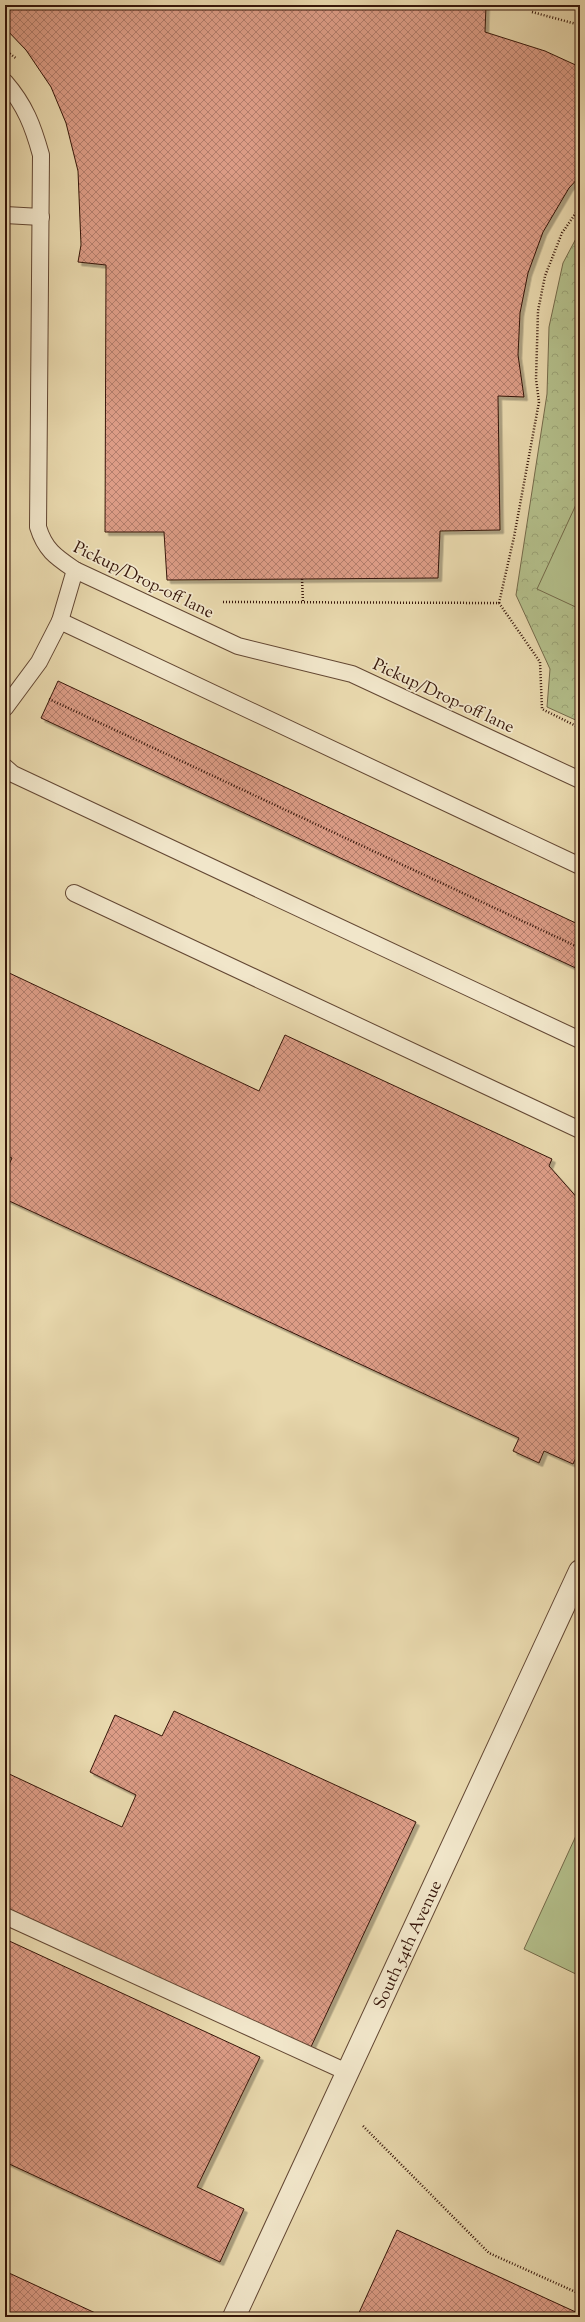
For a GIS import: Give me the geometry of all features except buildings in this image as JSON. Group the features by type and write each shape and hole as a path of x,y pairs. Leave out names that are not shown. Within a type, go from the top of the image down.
{"street":[{"name":"South 54th Avenue","path":"234,2317 349,2073 580,1572"}],"lane":[{"name":"Pickup/Drop-off lane","path":"5,82 20,99 33,128 41,155 38,527 42,542 56,557 75,570 238,646 352,674 580,780"},
{"path":"5,215 40,216"},
{"path":"5,708 39,662 60,621 75,570"},
{"path":"60,621 580,866"},
{"path":"5,767 13,774 580,1040"},
{"path":"74,893 580,1130"},
{"path":"5,1916 349,2073"}],"path":[{"path":"532,12 580,25"},
{"path":"580,207 562,233 545,276 538,310 536,379 539,402 514,537 499,603 540,662 542,710 580,728"},
{"path":"5,559 9,561"},
{"path":"302,579 302,602"},
{"path":"224,602 499,603"},
{"path":"49,699 580,948"},
{"path":"363,2126 490,2253 580,2294"}],"green space":[{"path":"580,231 580,722 547,707 550,669 516,595 547,394 549,327 563,263"},
{"path":"580,496 580,609 537,589"},
{"path":"580,1827 580,1976 524,1949"}]}
